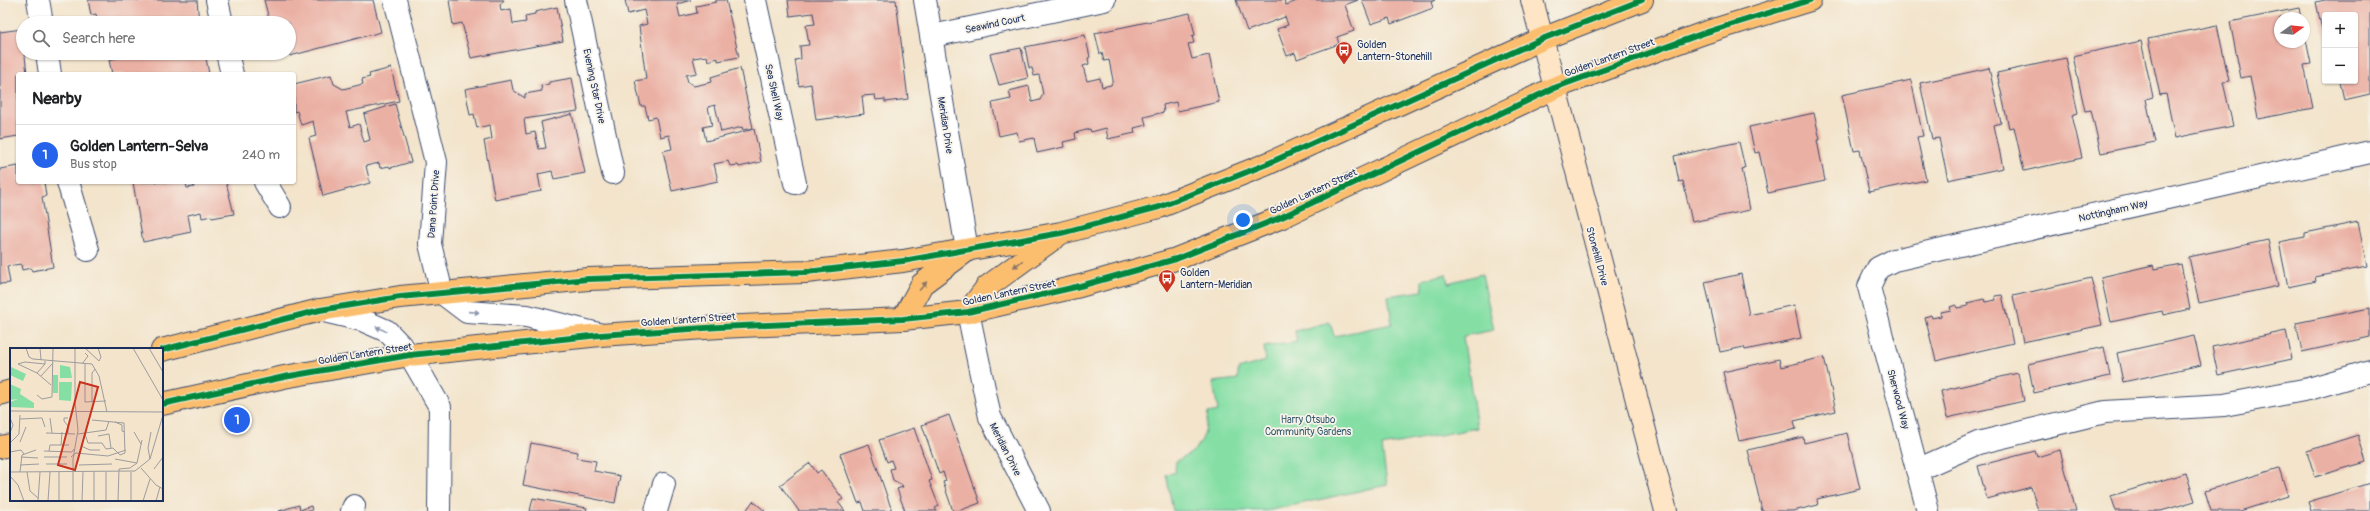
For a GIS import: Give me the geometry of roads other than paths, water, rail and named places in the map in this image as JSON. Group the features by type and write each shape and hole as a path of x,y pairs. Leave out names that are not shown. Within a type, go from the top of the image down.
{"main road":[{"name":"Stonehill Drive","path":"1532,0 1666,511"},
{"path":"163,350 320,310 442,293 588,279 806,272 903,261 1061,233 1159,207 1267,164 1542,39 1642,0"},
{"name":"Golden Lantern Street","path":"163,404 284,377 410,355 600,335 720,326 903,319 968,312 1080,286 1176,259 1282,217 1554,88 1704,33 1810,0"},
{"path":"968,312 987,287 1061,233"},
{"path":"903,319 922,284 967,250"},
{"path":"0,394 10,391"},
{"path":"0,447 10,445"}],"street":[{"path":"38,0 41,16"},
{"path":"217,0 220,16"},
{"name":"Dana Point Drive","path":"395,0 436,162 430,244 442,293"},
{"name":"Evening Star Drive","path":"576,0 613,173"},
{"name":"Sea Shell Way","path":"756,0 794,183"},
{"name":"Meridian Drive","path":"925,0 967,250"},
{"name":"Seawind Court","path":"932,36 1104,0"},
{"path":"48,60 50,72"},
{"path":"229,60 232,72"},
{"name":"Nottingham Way","path":"1869,287 1878,268 1894,260 2370,152"},
{"path":"69,184 88,250"},
{"path":"265,184 280,207"},
{"name":"Sherwood Way","path":"1869,287 1928,511"},
{"path":"442,293 467,312 527,316 600,335"},
{"path":"320,310 362,320 387,331 410,355 440,407 439,511"},
{"name":"Meridian Drive","path":"968,312 990,417 1030,508"},
{"path":"1917,470 1978,443 2105,412 2224,405 2309,389 2370,371"},
{"path":"656,511 664,484"}],"place":[{"name":"Golden Lantern-Stonehill","path":"1344,65"},
{"name":"Golden Lantern-Meridian","path":"1167,293"},
{"name":"Golden Lantern-Selva","path":"237,420"}],"park label":[{"name":"Harry Otsubo Community Gardens","path":"1308,424"}]}
